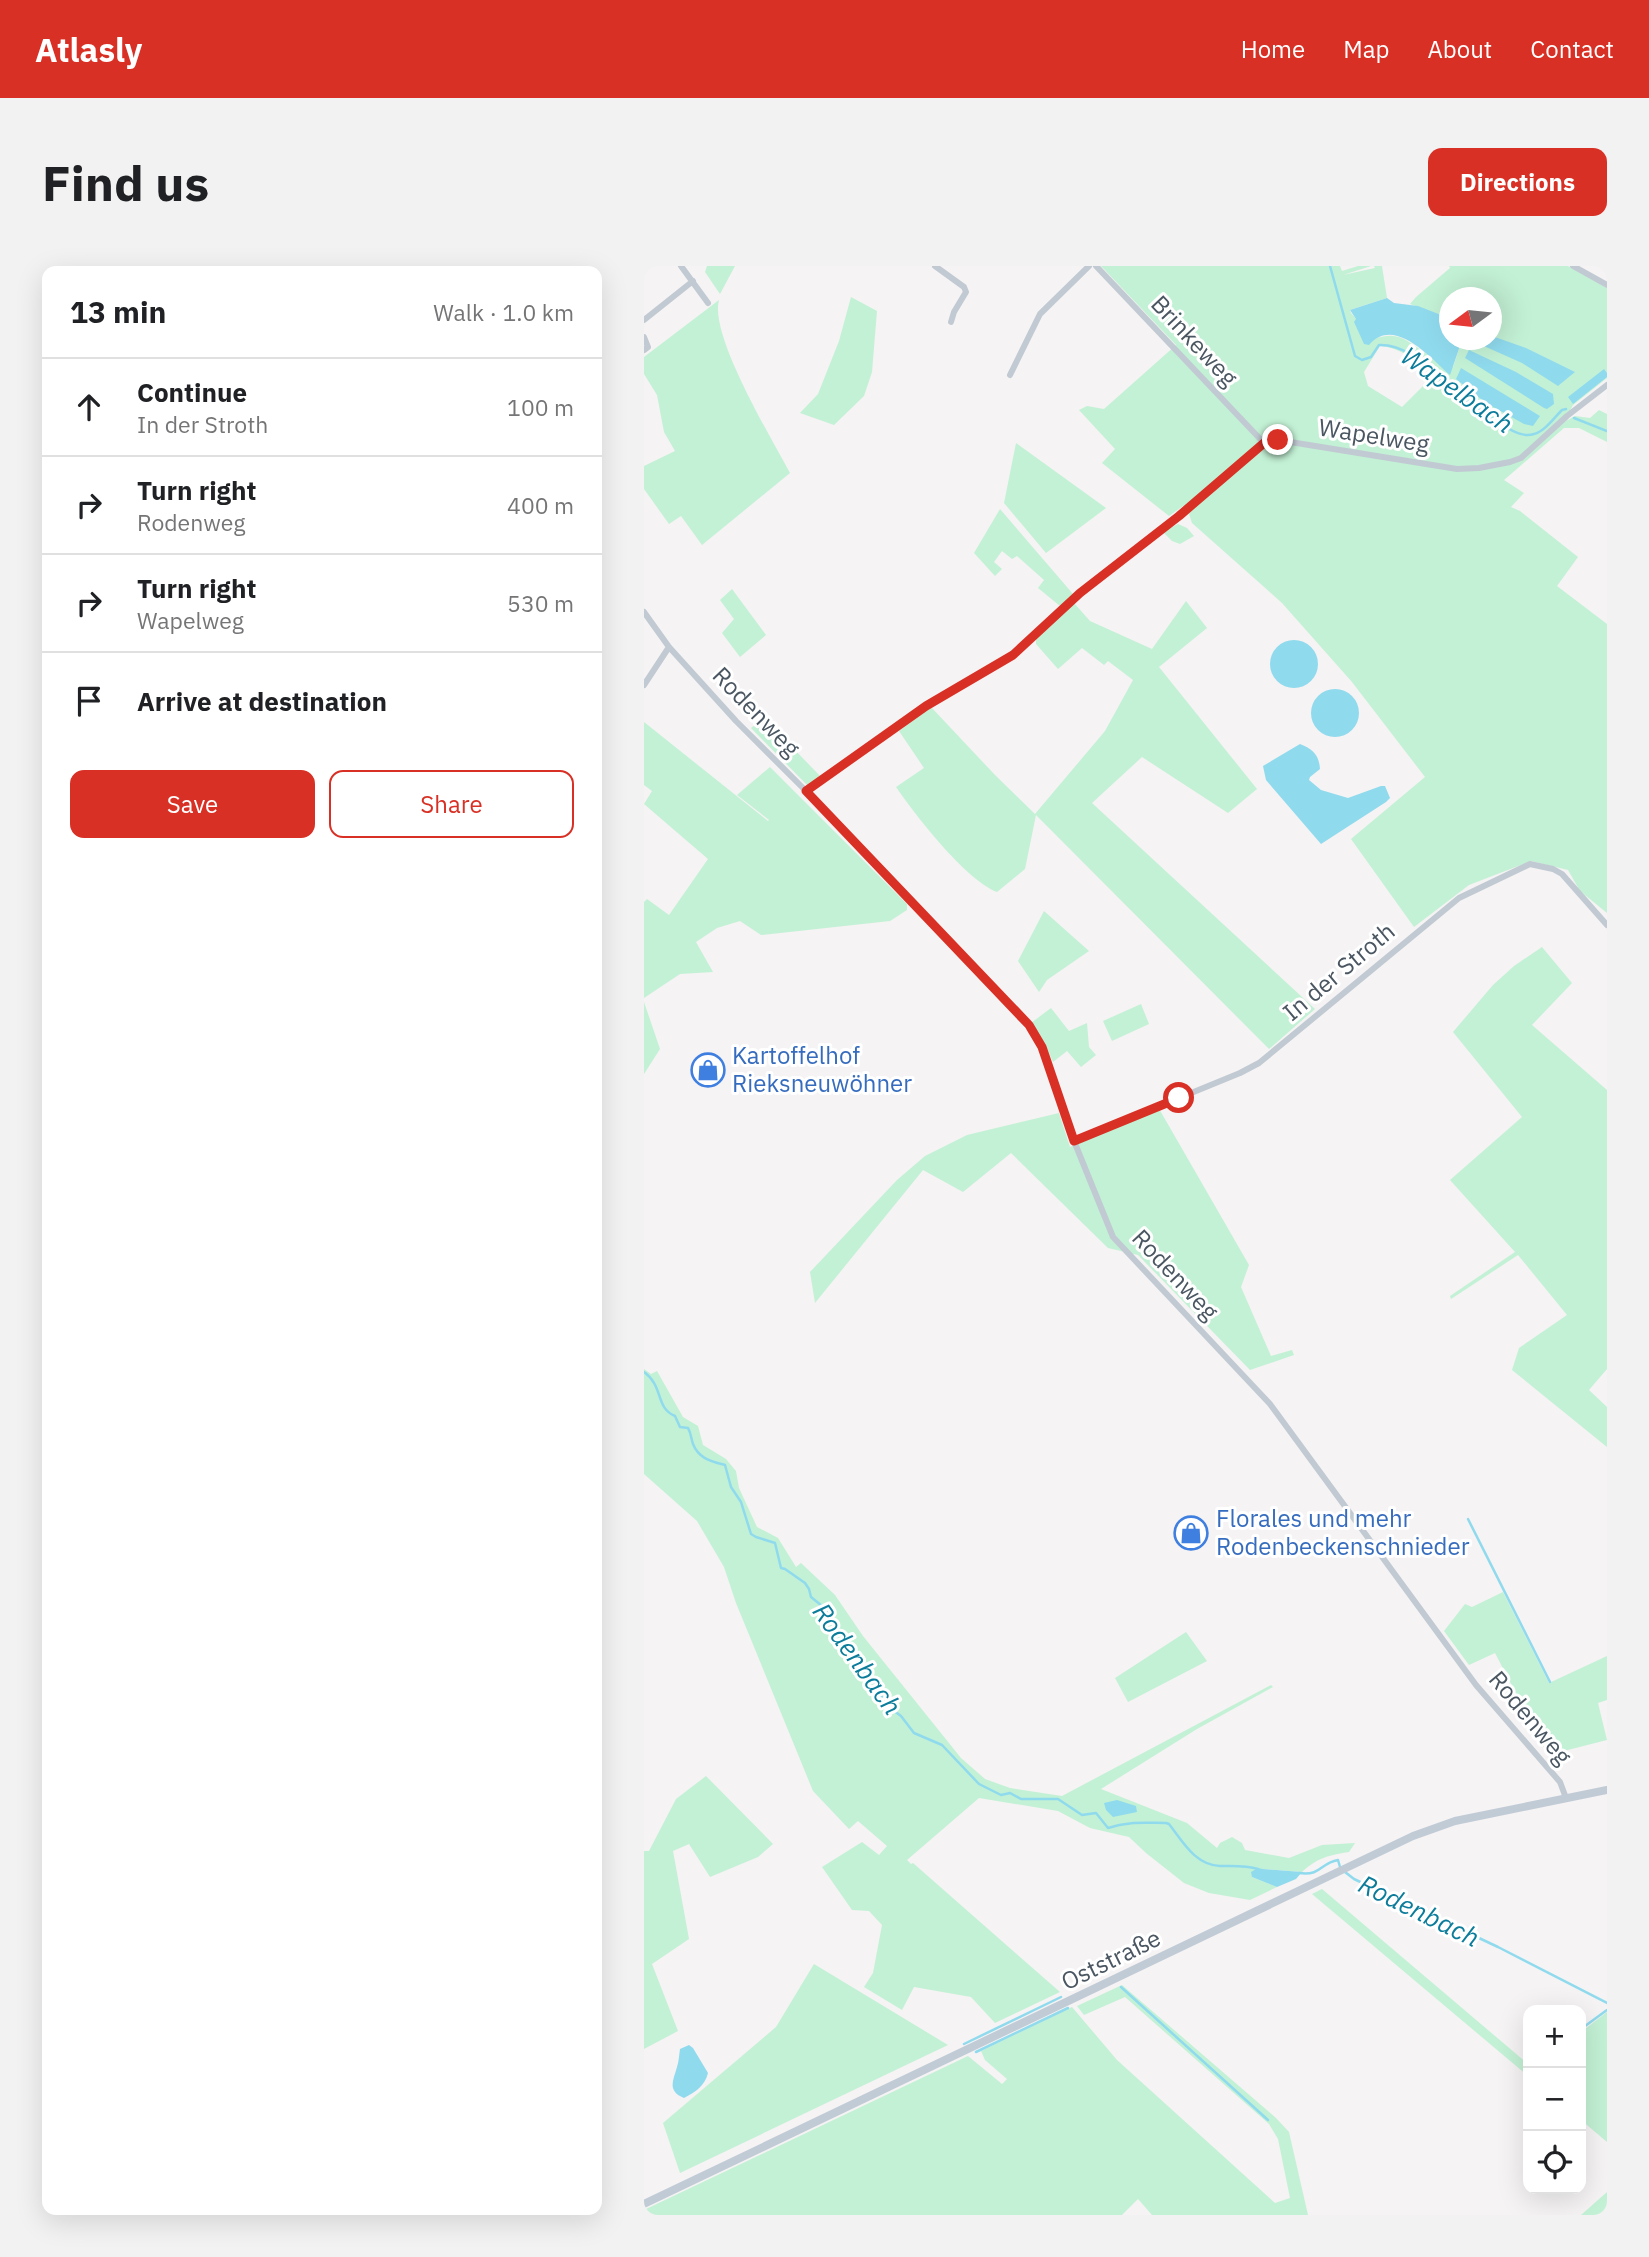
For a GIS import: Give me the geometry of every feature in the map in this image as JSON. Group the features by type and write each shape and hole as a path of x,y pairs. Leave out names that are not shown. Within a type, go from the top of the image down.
{"main road":[{"name":"Oststraße","path":"644,2204 1433,1828 1455,1821 1607,1790"}],"street":[{"path":"681,266 708,303"},
{"path":"935,266 964,286 966,292 951,321"},
{"path":"1010,375 1041,314 1089,266"},
{"name":"Brinkeweg","path":"1096,266 1264,443"},
{"path":"1573,266 1607,285"},
{"path":"644,320 693,281"},
{"path":"644,337 648,347 644,350"},
{"name":"Wapelweg","path":"1264,443 1278,440 1457,469 1479,468 1521,457 1607,385"},
{"path":"806,791 926,706 1013,655 1080,593 1179,516 1264,443"},
{"name":"Rodenweg","path":"644,612 669,647 736,721 1029,1025 1042,1047 1074,1141 1113,1237 1269,1404 1476,1685 1560,1782 1566,1798"},
{"path":"644,685 669,647"},
{"name":"In der Stroth","path":"1074,1141 1259,1063 1459,898 1530,864 1562,874 1607,925"}],"green space":[{"path":"707,266 735,266 720,294 705,272"},
{"path":"1101,266 1340,266 1342,271 1358,266 1371,266 1343,275 1382,266 1387,298 1350,310 1351,313 1374,339 1397,336 1453,367 1459,350 1502,350 1502,287 1439,287 1439,314 1410,304 1450,268 1449,266 1568,266 1607,288 1607,378 1573,405 1564,422 1575,416 1590,418 1599,410 1607,414 1607,442 1579,428 1564,428 1504,480 1524,493 1511,507 1520,511 1578,557 1557,586 1607,624 1607,913 1580,891 1568,870 1531,861 1469,885 1414,927 1351,839 1425,777 1352,682 1282,603 1192,523 1190,511 1183,506 1169,516 1102,463 1115,449 1079,410 1087,406 1104,409 1176,345","holes":["1380,346 1409,356 1434,375 1402,407 1368,386 1364,372"]},
{"path":"851,297 877,311 872,372 864,396 834,425 800,413 818,394 839,341"},
{"path":"719,300 718,316 732,361 790,473 702,545 681,516 669,524 644,489 644,466 675,451 664,432 657,395 644,374 644,357"},
{"path":"1016,443 1106,508 1046,553 1004,503"},
{"path":"1000,509 1073,594 1060,606 1038,588 1044,580 1017,556 1012,559 1002,551 994,562 1002,569 995,576 974,553"},
{"path":"1178,524 1187,528 1194,536 1180,544 1172,541 1163,532"},
{"path":"732,589 766,635 740,657 722,633 734,619 720,600"},
{"path":"1186,601 1207,628 1159,667 1257,789 1228,813 1142,757 1092,803 1315,1009 1269,1049 1036,815 1025,869 997,892 984,885 956,861 928,830 896,787 924,768 899,731 931,707 1035,814 1105,731 1133,680 1108,661 1104,665 1082,648 1058,669 1036,644 1036,638 1074,603 1090,621 1152,649"},
{"path":"764,718 821,777 808,786 751,728"},
{"path":"644,722 768,821 737,795 770,767 907,904 907,910 890,921 761,935 740,921 717,928 696,942 713,972 680,974 644,998 644,902 647,899 669,915 708,859 644,804 652,791 644,785"},
{"path":"1044,911 1089,951 1047,980 1039,992 1018,961"},
{"path":"1542,947 1572,983 1532,1025 1607,1090 1607,1369 1589,1390 1607,1407 1607,1447 1512,1370 1519,1348 1567,1315 1518,1255 1451,1299 1450,1296 1515,1252 1450,1180 1522,1117 1453,1032 1493,985 1514,966"},
{"path":"644,1002 660,1049 644,1074"},
{"path":"1141,1004 1149,1024 1112,1041 1103,1021"},
{"path":"1051,1008 1069,1031 1087,1023 1089,1047 1096,1055 1081,1067 1067,1051 1053,1062 1031,1023"},
{"path":"1158,1107 1249,1265 1241,1287 1271,1356 1292,1350 1294,1355 1250,1370 1138,1255 1108,1248 1011,1153 963,1192 923,1170 815,1303 810,1272 897,1180 925,1156 967,1135 1059,1113 1070,1147"},
{"path":"644,1369 651,1374 657,1371 683,1417 698,1426 703,1445 726,1459 736,1471 739,1488 757,1527 778,1538 796,1567 801,1563 835,1595 863,1636 961,1758 985,1779 1010,1788 1062,1796 1271,1685 1273,1687 1197,1729 1101,1789 1187,1823 1217,1848 1220,1843 1232,1837 1242,1843 1245,1850 1289,1858 1322,1845 1355,1843 1349,1852 1324,1858 1302,1872 1263,1869 1252,1877 1277,1887 1250,1900 1209,1893 1184,1883 1129,1837 1090,1828 1058,1811 979,1798 907,1860 1060,1992 995,2023 971,1997 914,1987 902,2010 864,1987 873,1973 882,1925 869,1911 852,1910 822,1867 862,1842 879,1855 887,1846 858,1821 849,1829 813,1791 736,1603 724,1567 697,1521 644,1474"},
{"path":"1503,1592 1549,1683 1607,1656 1607,1700 1598,1703 1607,1740 1548,1755 1495,1653 1469,1665 1444,1631 1465,1604 1472,1607"},
{"path":"1186,1632 1207,1661 1128,1702 1115,1678"},
{"path":"706,1776 773,1844 758,1857 710,1877 689,1844 673,1851 689,1939 652,1964 678,2031 644,2049 644,1851 649,1851 676,1799"},
{"path":"1322,1889 1523,2060 1523,2072 1312,1894"},
{"path":"814,1964 948,2045 680,2173 663,2123 776,2027"},
{"path":"1122,1985 1289,2132 1308,2215 1152,2215 1138,2199 1122,2215 644,2215 644,2210 968,2056 1002,2084 1007,2079 985,2060 981,2051 1072,2007 1117,2060 1275,2203 1290,2198 1278,2139 1269,2124 1125,1997 1084,2015 1077,2006"},
{"path":"1607,2012 1607,2142 1586,2124 1586,2028"},
{"path":"1607,2192 1607,2215 1581,2215"}],"water":[{"path":"1387,298 1394,303 1418,306 1439,314 1439,350 1459,350 1450,375 1423,350 1401,337 1379,337 1369,345 1364,344 1354,322 1356,319 1350,310"},
{"path":"1502,340 1575,372 1558,386 1522,363 1493,350 1502,350"},
{"path":"1469,350 1516,372 1553,394 1554,404 1544,408 1465,358"},
{"path":"1461,368 1540,416 1533,426 1524,424 1486,403 1456,379"},
{"path":"1604,369 1607,377 1573,404 1568,397"},
{"path":"1294,640 1311,647 1318,664 1311,681 1294,688 1277,681 1270,664 1277,647"},
{"path":"1335,689 1352,696 1359,713 1352,730 1335,737 1318,730 1311,713 1318,696"},
{"path":"1300,744 1317,756 1320,769 1309,780 1321,790 1348,798 1385,786 1390,798 1321,844 1266,780 1263,766"},
{"path":"1117,1800 1136,1806 1137,1812 1113,1817 1106,1810 1104,1803"},
{"path":"1258,1868 1302,1872 1296,1879 1277,1887 1252,1877 1251,1872"},
{"path":"689,2045 708,2073 702,2085 684,2098 673,2089 673,2081 680,2049"}],"waterway":[{"name":"Wapelbach","path":"1330,266 1355,356 1362,360 1371,357 1379,345 1399,348 1416,358 1472,405 1520,434 1538,432 1566,409"},
{"name":"Wapelbach","path":"1574,418 1607,431"},
{"name":"Rodenbach","path":"644,1372 654,1384 665,1408 675,1416 680,1427 688,1428 699,1453 706,1459 725,1465 731,1487 741,1502 751,1534 775,1543 781,1568 805,1583 811,1597 827,1610 846,1641 848,1651 867,1677 876,1684 886,1705 901,1716 914,1733 942,1745 979,1784 1001,1795 1010,1793 1021,1799 1058,1799 1082,1815 1096,1813 1108,1828 1130,1823 1166,1823 1203,1862 1258,1869"},
{"path":"1468,1519 1550,1682"},
{"name":"Rodenbach","path":"1299,1873 1312,1873 1338,1860 1340,1867"},
{"name":"Rodenbach","path":"1345,1872 1354,1879 1498,1947 1607,2003"},
{"path":"1121,1987 1268,2120"},
{"path":"964,2044 1061,1997"},
{"path":"976,2052 1068,2008"},
{"path":"1586,2025 1607,2010"}],"place":[{"name":"Kartoffelhof Rieksneuwöhner","path":"708,1070"},
{"name":"Florales und mehr Rodenbeckenschnieder","path":"1191,1533"}],"route":[{"path":"1179,1098 1074,1141 1042,1047 1029,1025 806,791 926,706 1013,655 1080,593 1179,516 1264,443 1278,440"}]}
